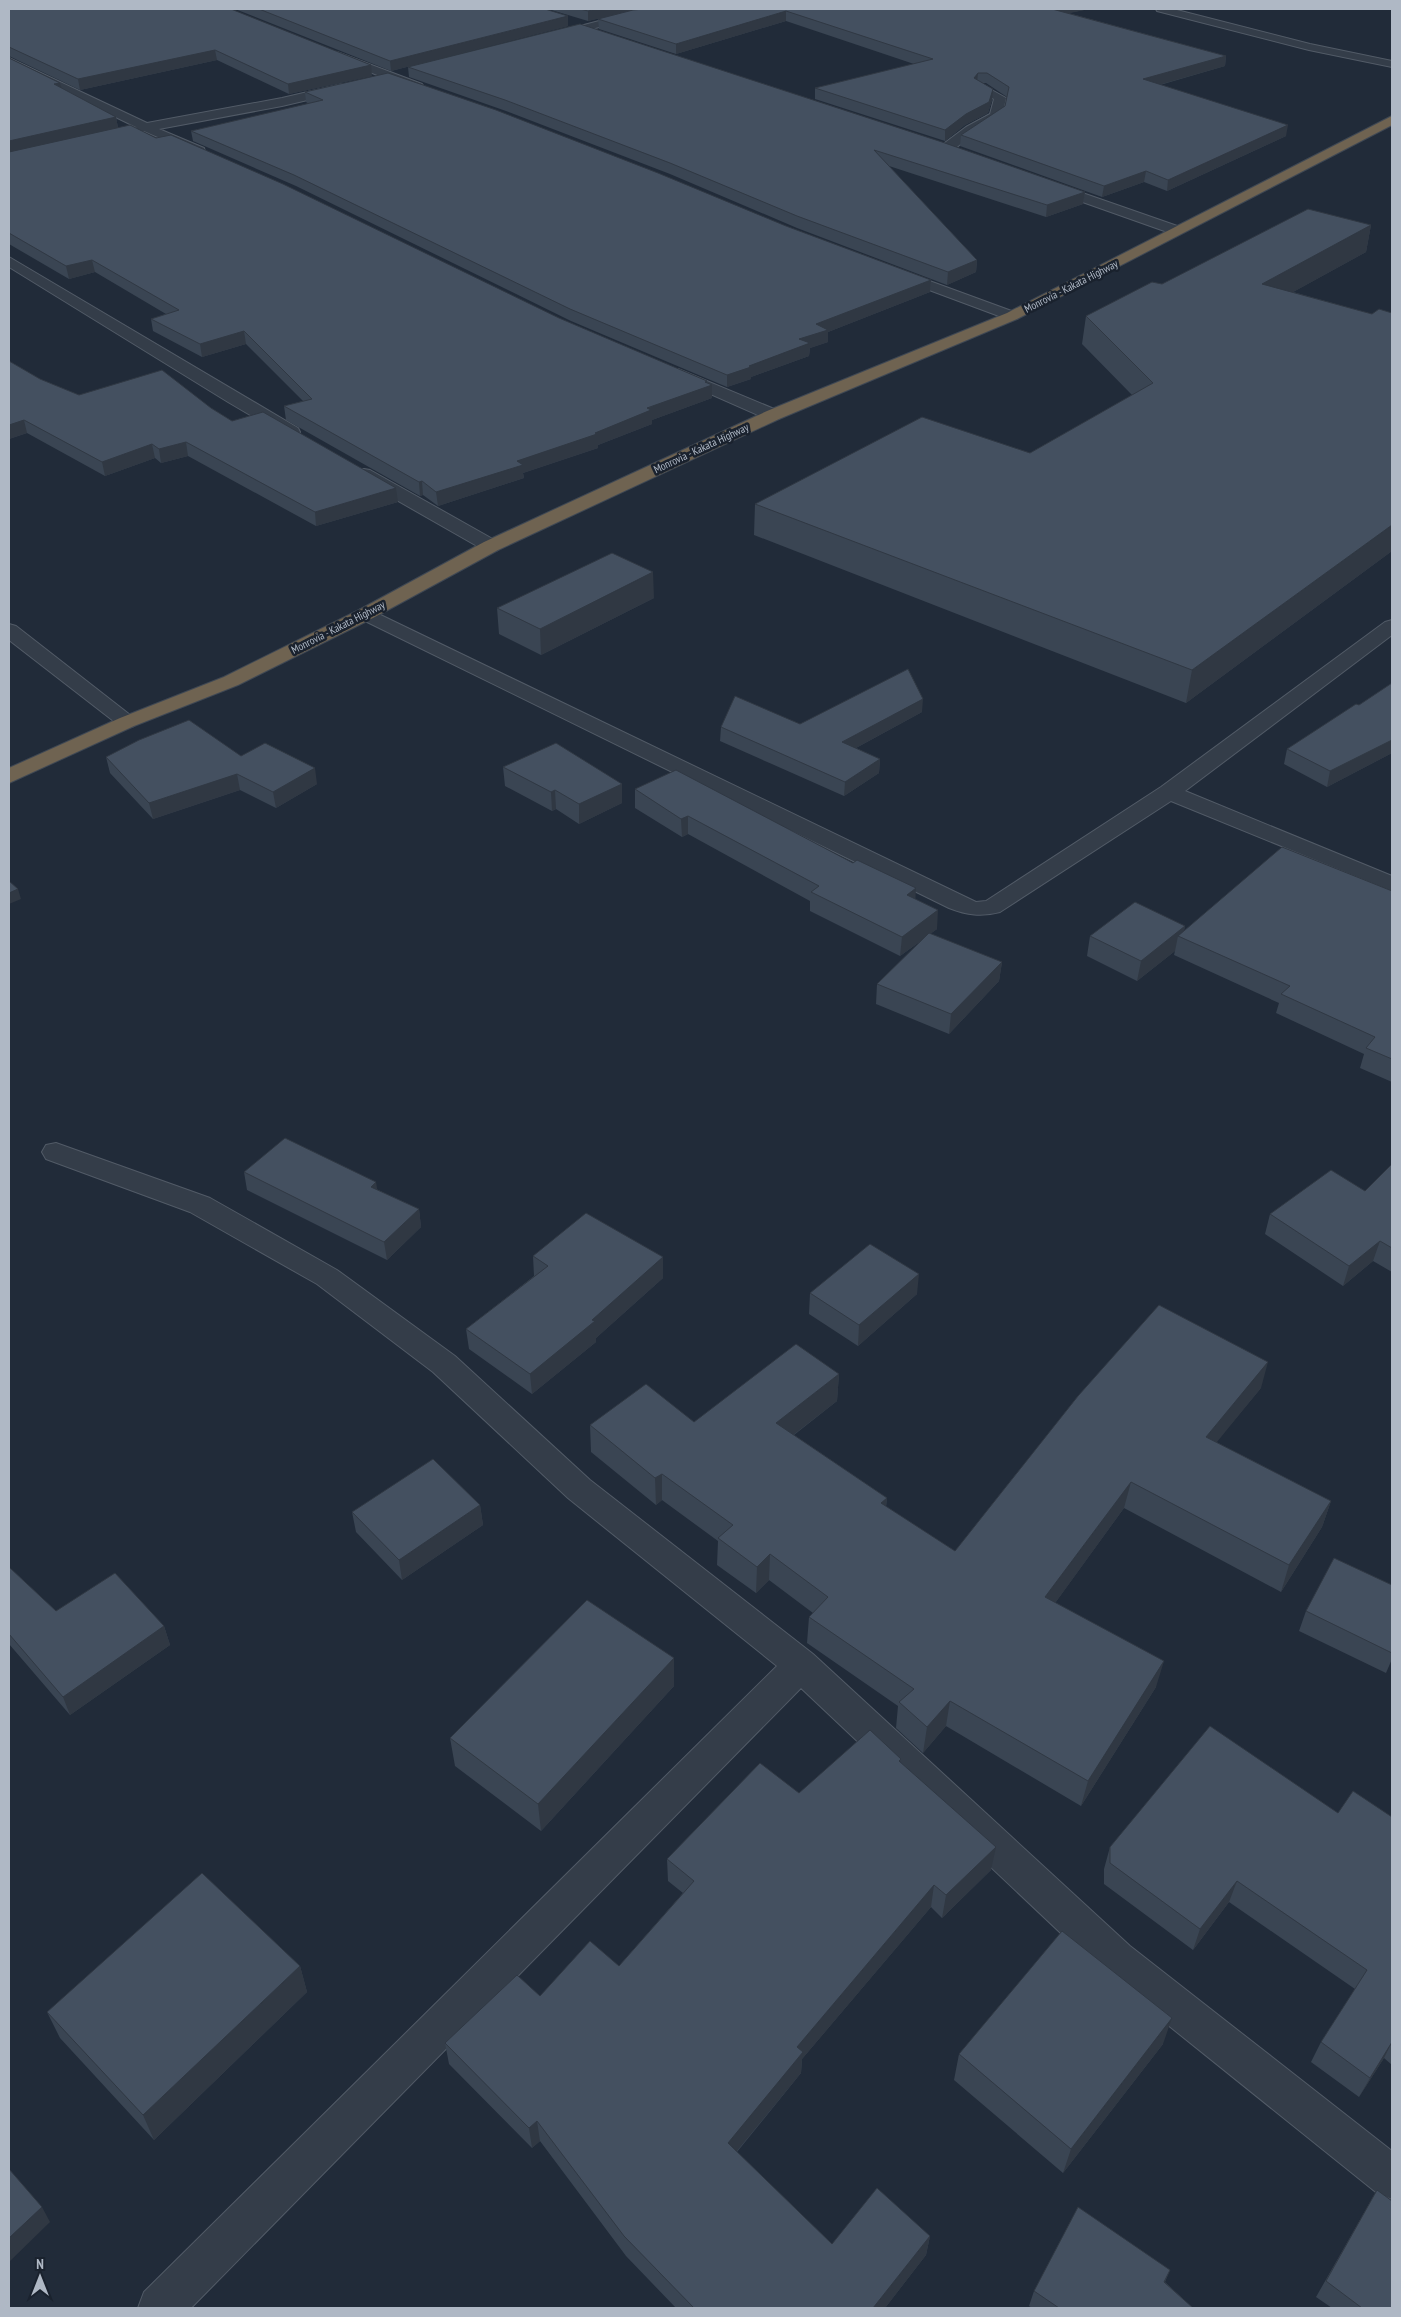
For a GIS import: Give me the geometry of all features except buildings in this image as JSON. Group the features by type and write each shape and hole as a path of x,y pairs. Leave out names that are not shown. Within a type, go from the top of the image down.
{"highway":[{"name":"Monrovia - Kakata Highway","path":"9,776 127,722 231,681 366,614 491,546 773,415 1012,316 1392,120"}],"street":[{"path":"544,39 633,15 687,9"},
{"path":"1161,9 1309,47 1392,64"},
{"path":"570,22 600,35"},
{"path":"328,52 427,90"},
{"path":"9,60 145,127 209,155"},
{"path":"372,81 409,72"},
{"path":"126,132 282,102 354,85"},
{"path":"963,154 943,146 996,116 1000,98 981,88"},
{"path":"1034,180 1178,231"},
{"path":"9,261 234,399 302,438"},
{"path":"883,267 1012,316"},
{"path":"664,369 773,415"},
{"path":"354,468 491,546"},
{"path":"366,614 957,903 974,908 992,906 1169,792 1392,626"},
{"path":"9,630 127,722"},
{"path":"1169,792 1392,884"},
{"path":"56,1152 200,1205 326,1277 444,1364 579,1489 801,1665 1116,1959 1392,2178"},
{"path":"160,2308 801,1665"}]}
